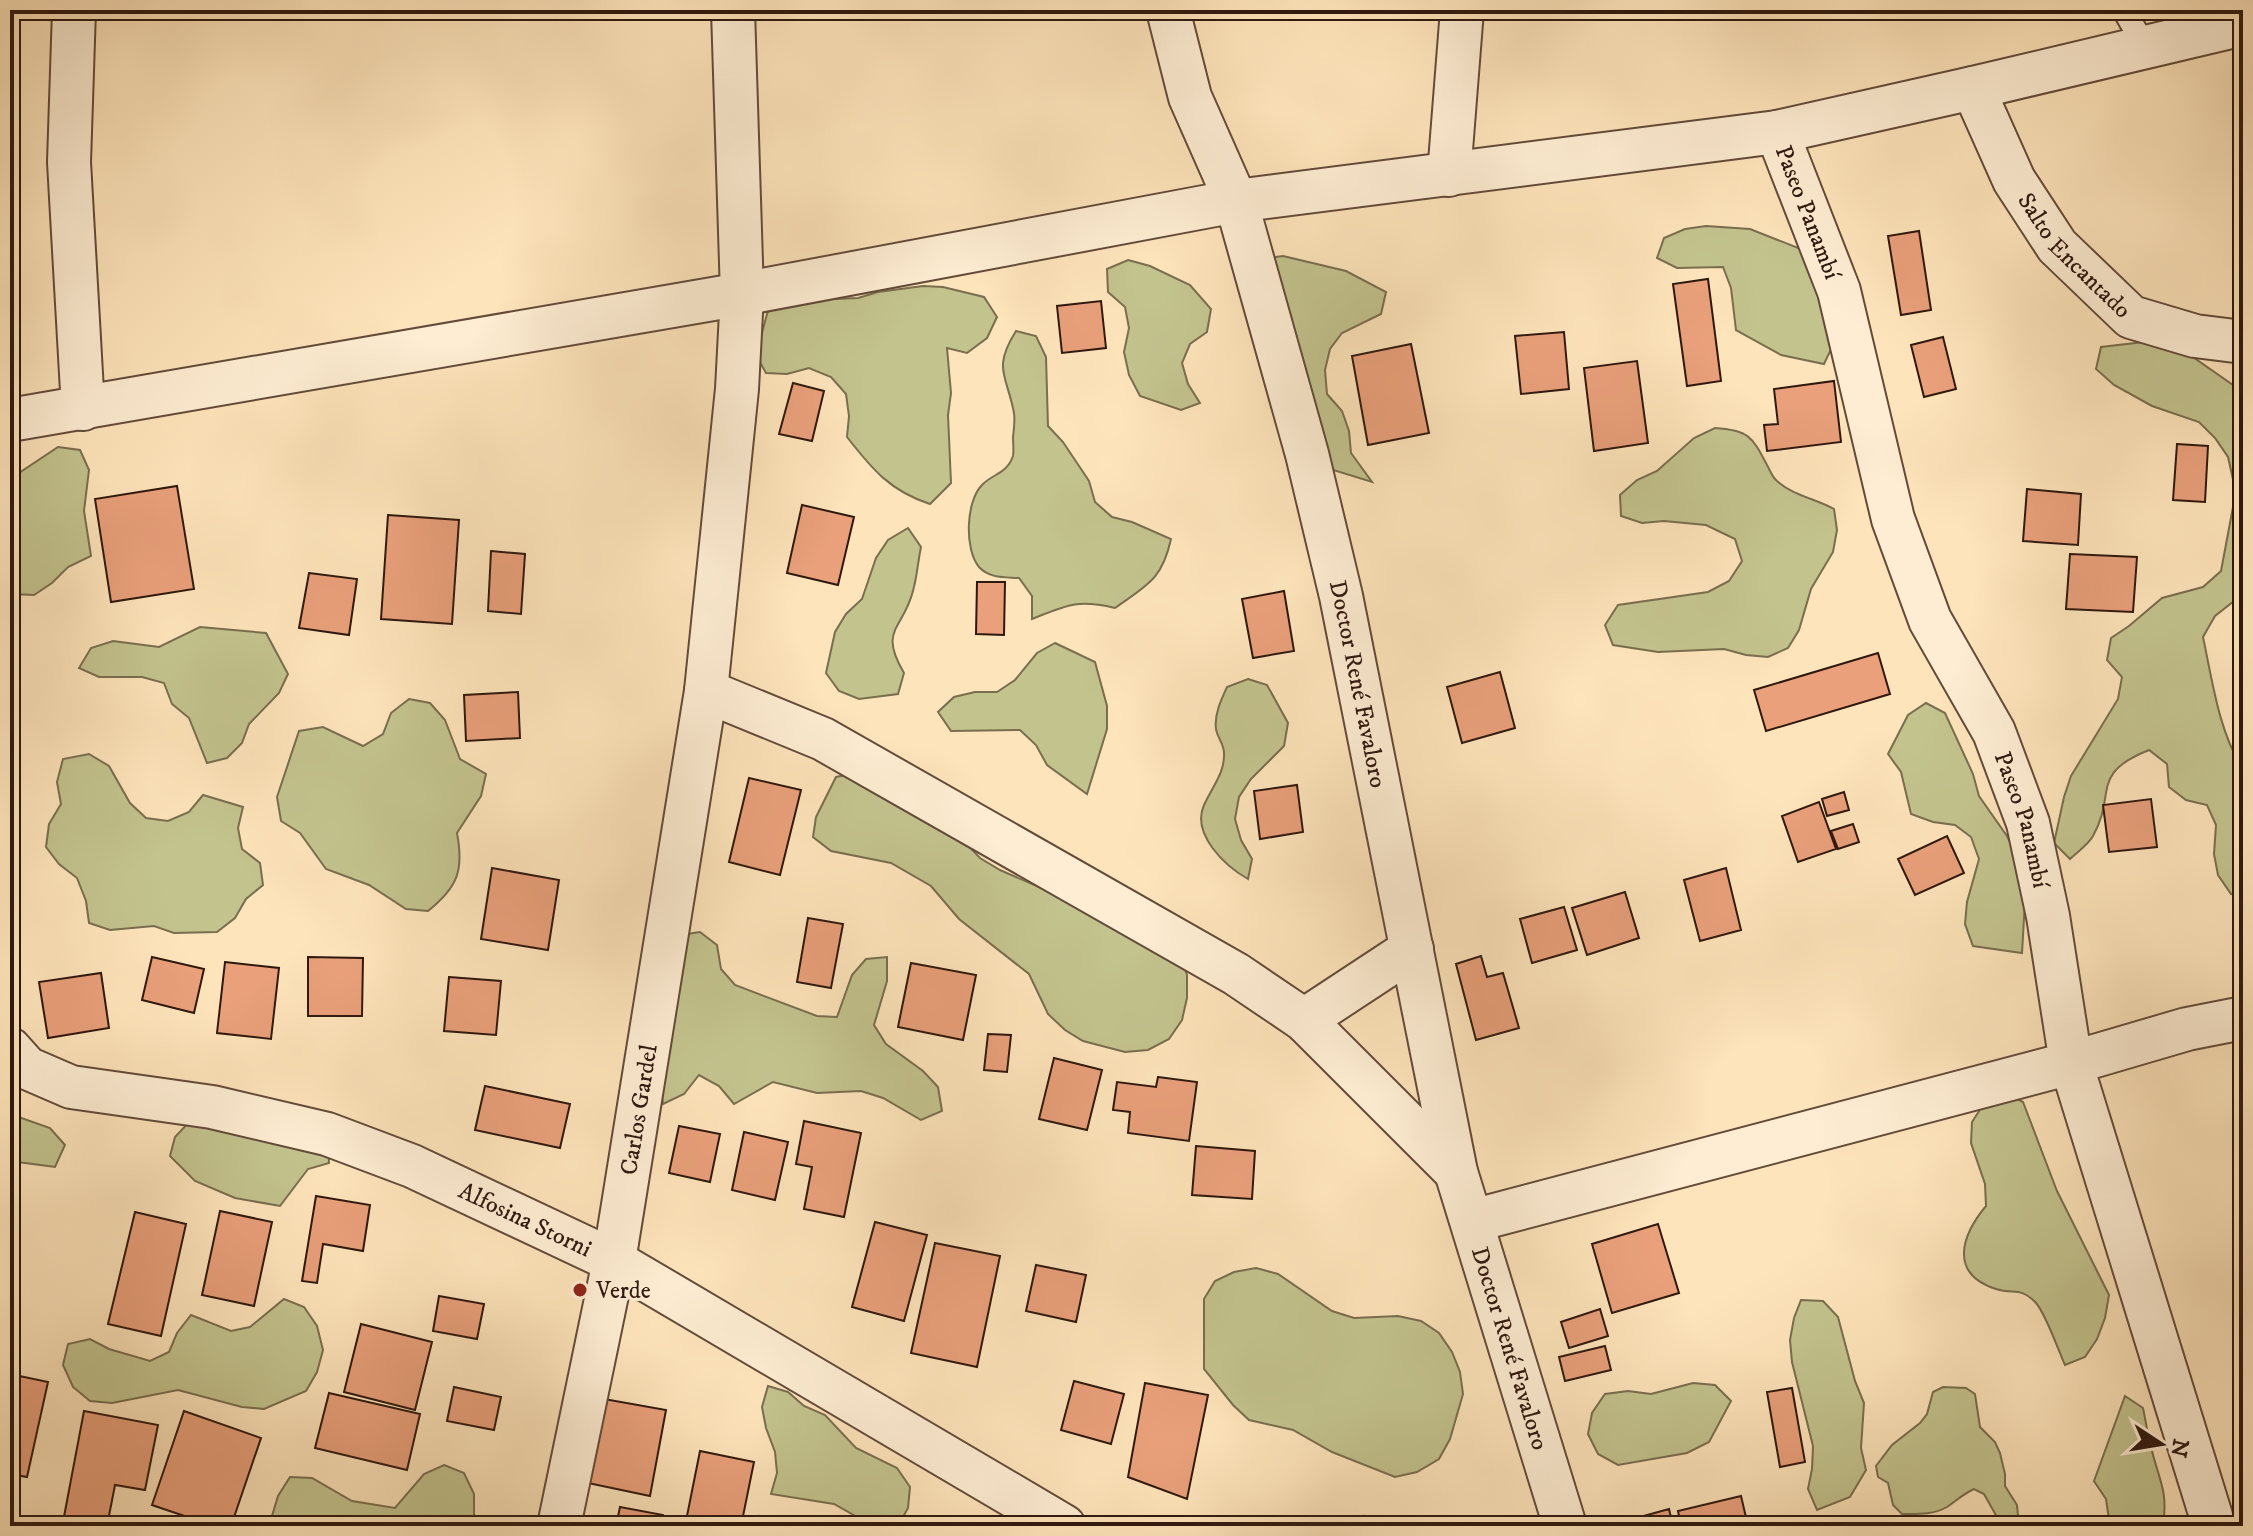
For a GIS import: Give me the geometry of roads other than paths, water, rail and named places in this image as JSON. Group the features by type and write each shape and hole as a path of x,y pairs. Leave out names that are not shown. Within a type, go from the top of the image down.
{"street":[{"path":"74,10 69,162 83,409"},
{"name":"Carlos Gardel","path":"559,1526 614,1261 706,691 737,389 742,294 733,10"},
{"name":"Doctor René Favaloro","path":"1168,10 1190,97 1236,201 1307,454 1341,596 1456,1172 1565,1526"},
{"path":"1449,175 1462,10"},
{"path":"10,420 742,294 1236,201 1777,132 2145,47 2239,19"},
{"name":"Salto Encantado","path":"1973,88 2014,180 2057,246 2131,317 2195,336 2243,342"},
{"name":"Paseo Panambí","path":"1777,132 1839,291 1893,519 1930,620 1994,732 2028,823 2048,916 2071,1063 2214,1526"},
{"name":"Doctor René Favaloro","path":"706,691 823,739 1236,974 1304,1020 1456,1172"},
{"path":"1304,1020 1412,949"},
{"path":"1472,1221 2071,1063 2187,1029 2243,1018"},
{"name":"Alfosina Storni","path":"10,1049 27,1068 71,1087 212,1107 327,1134 412,1166 614,1261 1064,1526"}],"lane":[{"path":"2124,10 2145,47"}],"place":[{"name":"Verde","path":"580,1290"}]}
